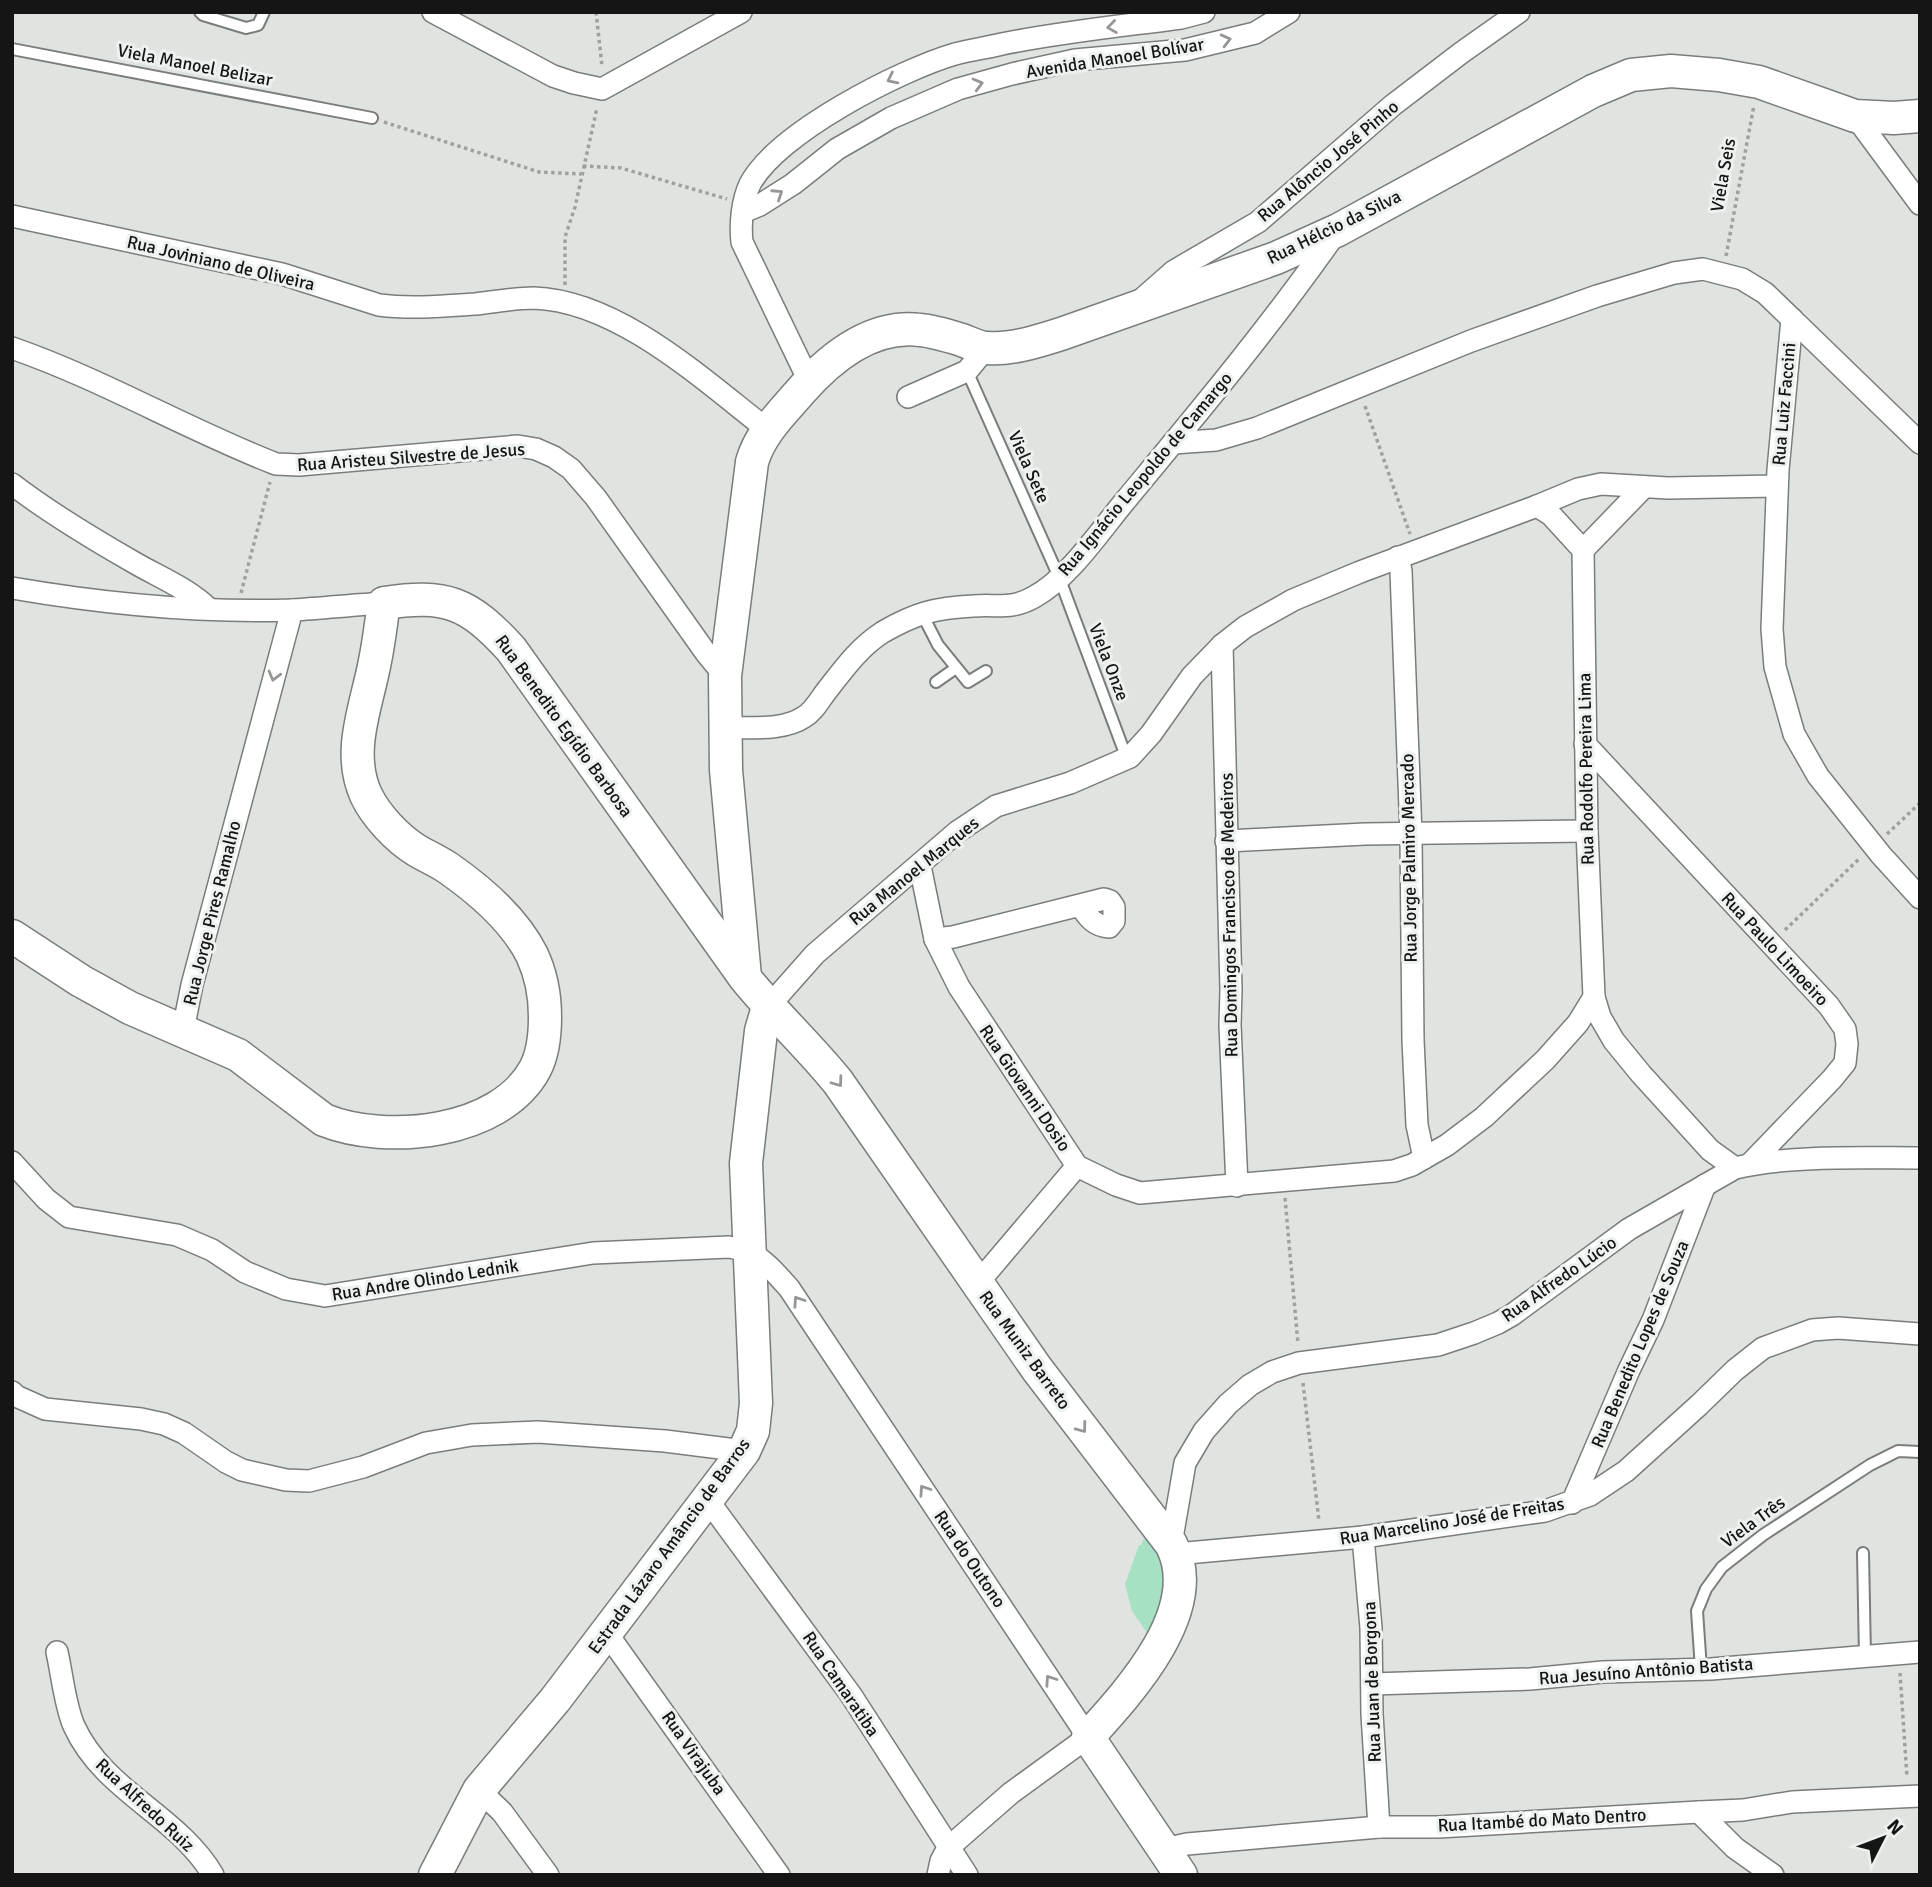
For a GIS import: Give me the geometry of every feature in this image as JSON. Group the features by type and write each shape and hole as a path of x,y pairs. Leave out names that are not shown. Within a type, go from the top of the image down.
{"street":[{"path":"433,12 553,76 602,89 741,12"},
{"name":"Avenida Manoel Bolívar","path":"743,212 750,185 765,164 797,136 831,112 929,63 957,53 1077,22 1181,18 1204,12"},
{"name":"Avenida Manoel Bolívar","path":"743,212 760,205 793,184 837,149 928,100 1012,74 1076,60 1185,50 1255,33 1289,12"},
{"name":"Rua Alôncio José Pinho","path":"1135,307 1174,271 1258,222 1394,105 1461,52 1520,12"},
{"path":"1076,60 1077,22"},
{"name":"Rua Hélcio da Silva","path":"768,430 809,381 853,345 878,335 919,330 958,339 976,360 1135,307 1276,258 1338,230 1592,91 1631,75 1671,71 1719,75 1759,82 1855,116 1920,116"},
{"path":"1855,116 1920,204"},
{"path":"743,212 740,227 742,242 809,381"},
{"name":"Rua Joviniano de Oliveira","path":"12,216 282,274 379,305 432,306 536,298 603,314 638,333 768,430"},
{"name":"Rua Ignácio Leopoldo de Camargo","path":"726,728 784,725 804,718 864,646 900,622 921,612 976,606 1007,607 1038,596 1059,577 1173,443 1285,306 1338,230"},
{"name":"Rua Luiz Faccini","path":"1173,443 1216,440 1257,428 1471,341 1597,296 1674,273 1703,269 1742,279 1765,293 1792,319 1785,370 1777,486 1772,603 1775,667 1794,734 1818,776 1920,898"},
{"path":"1792,319 1920,443"},
{"name":"Rua Aristeu Silvestre de Jesus","path":"12,348 57,363 276,464 518,446 536,449 554,457 571,469 596,498 725,676"},
{"path":"908,397 976,360"},
{"path":"745,978 726,770 725,676 752,462 757,444 768,430"},
{"path":"12,484 126,558 224,609"},
{"path":"1128,758 1151,734 1192,676 1222,645 1245,626 1293,600 1578,489 1601,484 1644,487 1777,486"},
{"path":"1537,506 1551,515 1583,550 1644,487"},
{"name":"Rua Rodolfo Pereira Lima","path":"1583,550 1587,831 1594,997 1600,1017 1614,1041 1641,1074 1710,1150 1743,1166"},
{"name":"Rua Jorge Palmiro Mercado","path":"1407,554 1401,571 1411,835 1413,1040 1417,1125 1424,1157"},
{"name":"Rua Benedito Egídio Barbosa","path":"12,587 146,606 224,609 292,610 429,600 451,602 487,623 510,649 745,978"},
{"name":"Rua Jorge Pires Ramalho","path":"292,610 192,985 183,1030 238,1055 324,1120 338,1125 378,1131 413,1133 465,1121 490,1111 510,1098 535,1069 544,1032 545,996 534,958 508,919 446,866 414,848 383,820 367,797 357,769 359,728 375,661 384,603"},
{"name":"Rua Domingos Francisco de Medeiros","path":"1222,645 1230,1025 1237,1186"},
{"name":"Rua Paulo Limoeiro","path":"1585,744 1829,1006 1845,1028 1845,1063 1743,1166"},
{"name":"Rua Manoel Marques","path":"768,1007 815,954 957,832 996,806 1087,777 1128,758"},
{"path":"1226,841 1365,834 1587,831"},
{"name":"Rua Giovanni Dosio","path":"920,866 935,939 959,987 1077,1166 977,1284"},
{"path":"935,939 1081,906"},
{"path":"12,936 120,1003 183,1030"},
{"name":"Rua Muniz Barreto","path":"745,978 768,1007 838,1082 1037,1369 1173,1549"},
{"path":"1077,1166 1116,1185 1140,1193 1394,1171 1447,1144 1510,1094 1570,1032 1594,997"},
{"name":"Estrada Lázaro Amâncio de Barros","path":"435,1875 479,1790 555,1700 607,1632 744,1451 753,1431 756,1403 746,1163 761,1031 768,1007"},
{"name":"Estrada Lázaro Amâncio de Barros","path":"756,1085 793,1031"},
{"name":"Rua Alfredo Lúcio","path":"1173,1549 1185,1463 1204,1431 1228,1404 1272,1372 1299,1363 1428,1346 1474,1334 1512,1315 1609,1243 1705,1185 1743,1166 1831,1159 1920,1158"},
{"name":"Rua Andre Olindo Lednik","path":"12,1162 46,1199 69,1217 177,1235 212,1250 245,1272 286,1289 325,1297 593,1253 729,1247 750,1251"},
{"name":"Rua Benedito Lopes de Souza","path":"1572,1503 1666,1289 1705,1185"},
{"name":"Rua do Outono","path":"750,1251 789,1287 1172,1862"},
{"name":"Rua Marcelino José de Freitas","path":"1173,1549 1363,1537 1545,1511 1572,1503 1605,1486 1626,1471 1735,1370 1763,1348 1812,1330 1838,1328 1920,1334"},
{"path":"12,1391 16,1396 45,1409 164,1424 184,1433 226,1462 243,1470 286,1480 309,1481 363,1467 426,1443 472,1435 538,1432 665,1441 744,1451"},
{"name":"Rua Camaratiba","path":"707,1499 851,1695 967,1875"},
{"name":"Rua Juan de Borgona","path":"1363,1537 1371,1628 1379,1827"},
{"path":"939,1875 941,1861 948,1849 1011,1793 1088,1737 1125,1693 1164,1638 1175,1607 1180,1584 1173,1549"},
{"name":"Rua Virajuba","path":"607,1632 779,1875"},
{"name":"Rua Alfredo Ruiz","path":"57,1652 73,1725 94,1760 122,1789 176,1832 206,1863 213,1875"},
{"name":"Rua Jesuíno Antônio Batista","path":"1372,1684 1701,1669 1920,1652"},
{"path":"479,1790 502,1812 548,1875"},
{"name":"Rua Itambé do Mato Dentro","path":"1172,1862 1188,1844 1379,1827 1438,1827 1743,1810 1792,1802 1916,1798"},
{"path":"1699,1812 1735,1848 1773,1875"}],"lane":[{"path":"200,12 246,29 258,25 264,12"},
{"name":"Viela Manoel Belizar","path":"12,49 372,118"},
{"name":"Viela Sete","path":"976,360 1059,577"},
{"name":"Viela Onze","path":"1059,577 1128,758"},
{"path":"921,612 933,638 968,682 986,671"},
{"path":"936,682 956,668"},
{"name":"Viela Três","path":"1701,1669 1698,1611 1706,1589 1721,1567 1762,1535 1870,1465 1899,1451 1920,1452"},
{"path":"1863,1553 1865,1657"}],"path":[{"path":"565,304 565,237 603,80 596,12"},
{"name":"Viela Seis","path":"1723,274 1759,82"},
{"path":"372,118 539,172 582,174"},
{"path":"583,166 621,168 712,193 732,201 743,212"},
{"path":"1359,387 1407,554"},
{"path":"224,609 276,464"},
{"path":"1771,943 1920,803"},
{"path":"1283,1182 1299,1363 1322,1540"},
{"path":"1898,1653 1916,1798"}],"green space":[{"path":"1148,1528 1162,1567 1165,1588 1162,1609 1148,1634 1132,1611 1125,1584"}]}
